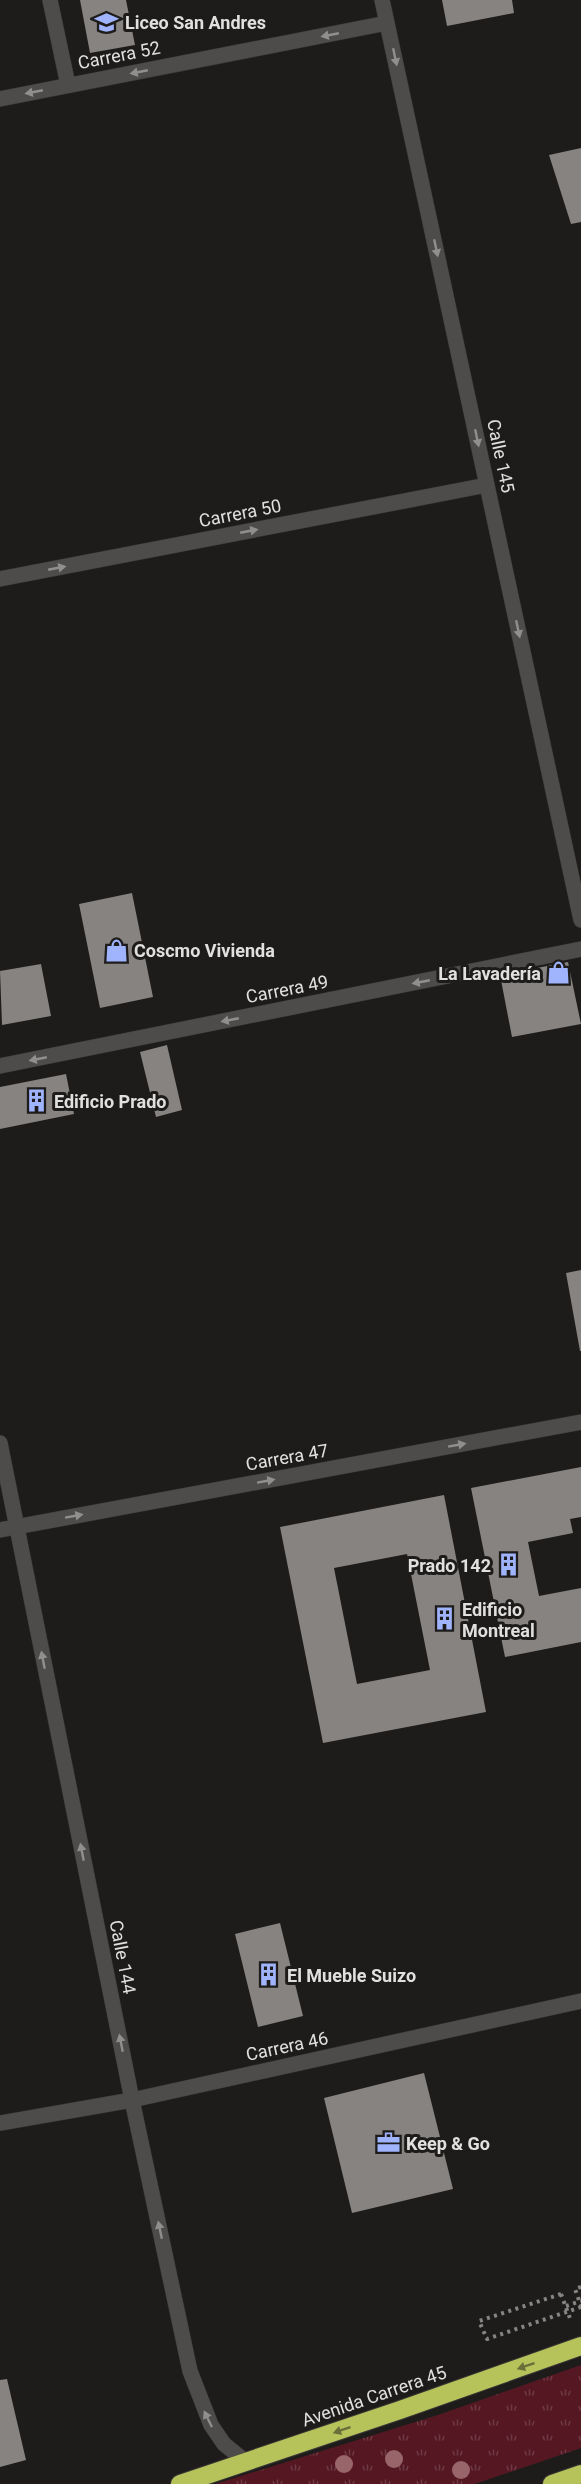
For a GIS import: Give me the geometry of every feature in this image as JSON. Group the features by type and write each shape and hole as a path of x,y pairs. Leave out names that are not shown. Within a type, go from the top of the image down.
{"highway":[{"name":"Avenida Carrera 45","path":"180,2484 581,2346"},
{"path":"552,2484 581,2474"}],"street":[{"path":"50,0 68,85"},
{"name":"Calle 145","path":"382,0 581,920"},
{"name":"Carrera 52","path":"0,99 387,23"},
{"name":"Carrera 50","path":"0,579 487,485"},
{"name":"Carrera 49","path":"0,1066 581,950"},
{"name":"Carrera 47","path":"0,1530 581,1422"},
{"name":"Calle 144","path":"0,1443 132,2100 190,2371 211,2425 225,2444 246,2462"},
{"name":"Carrera 46","path":"0,2122 132,2100 581,2001"}],"path":[{"path":"561,2294 479,2321 487,2339 581,2307 575,2289 581,2287"},
{"path":"566,2306 581,2301"}],"green space":[{"path":"581,2365 581,2448 475,2484 215,2484 438,2415"}],"building":[{"name":"Liceo San Andres","path":"80,0 126,0 135,45 90,53"},
{"path":"442,0 512,0 514,13 447,26"},
{"path":"581,148 581,222 571,224 549,155"},
{"name":"Coscmo Vivienda","path":"132,893 153,997 100,1008 79,904"},
{"path":"568,962 581,1024 512,1037 500,975"},
{"path":"41,964 51,1016 2,1025 0,971"},
{"path":"167,1045 182,1110 156,1117 140,1052"},
{"name":"Edificio Prado","path":"66,1074 74,1114 0,1129 0,1087"},
{"path":"581,1270 581,1351 580,1351 566,1273"},
{"name":"Prado 142","path":"581,1467 581,1517 570,1519 573,1533 528,1542 539,1596 581,1588 581,1642 505,1657 471,1488"},
{"name":"Edificio Montreal","path":"444,1495 486,1712 323,1743 280,1527","holes":["407,1554 430,1670 357,1684 334,1568"]},
{"name":"El Mueble Suizo","path":"280,1923 303,2016 258,2027 235,1934"},
{"name":"Keep & Go","path":"424,2073 453,2189 352,2213 324,2098"},
{"path":"7,2379 26,2460 0,2467 0,2380"}],"place":[{"name":"Liceo San Andres","path":"107,22"},
{"name":"Coscmo Vivienda","path":"116,950"},
{"name":"La Lavadería","path":"559,973"},
{"name":"Edificio Prado","path":"36,1101"},
{"name":"Prado 142","path":"509,1565"},
{"name":"Edificio Montreal","path":"444,1619"},
{"name":"El Mueble Suizo","path":"269,1975"},
{"name":"Keep & Go","path":"388,2143"}]}
